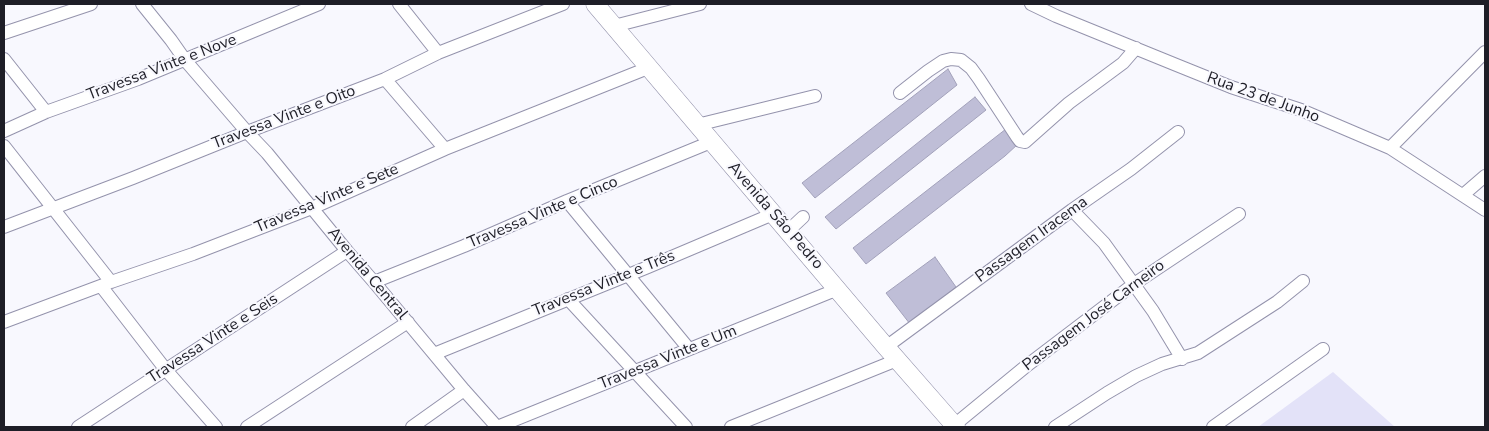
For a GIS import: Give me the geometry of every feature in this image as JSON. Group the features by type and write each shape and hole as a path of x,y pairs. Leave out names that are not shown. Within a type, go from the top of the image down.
{"main road":[{"name":"Avenida São Pedro","path":"595,4 954,426"}],"street":[{"path":"4,32 74,7 91,4"},
{"name":"Avenida Central","path":"142,4 185,60 267,153 347,251 497,427"},
{"name":"Travessa Vinte e Nove","path":"4,131 46,112 138,80 319,4"},
{"path":"399,4 438,54"},
{"name":"Travessa Vinte e Oito","path":"4,227 384,79 438,54 563,4"},
{"path":"614,26 700,4"},
{"name":"Rua 23 de Junho","path":"1031,4 1056,16 1231,87 1301,110 1390,148 1485,210"},
{"path":"900,93 943,61 951,59 962,60 980,79 1002,116 1020,141 1028,141 1070,103 1123,63 1136,48"},
{"path":"1390,148 1485,52"},
{"path":"4,59 46,112"},
{"name":"Travessa Vinte e Sete","path":"4,322 193,254 312,208 445,149 648,68"},
{"path":"384,79 445,149"},
{"path":"697,125 815,96"},
{"name":"Passagem Iracema","path":"731,427 892,353 1072,210 1131,169 1178,132"},
{"name":"Travessa Vinte e Cinco","path":"374,282 711,142"},
{"path":"4,146 52,208 166,370 216,427"},
{"path":"1463,195 1485,176"},
{"path":"567,201 689,349"},
{"path":"1072,210 1104,243 1153,311 1182,359"},
{"name":"Travessa Vinte e Três","path":"434,354 773,214"},
{"name":"Passagem José Carneiro","path":"954,426 1025,368 1134,284 1239,214"},
{"path":"788,231 803,217"},
{"name":"Travessa Vinte e Seis","path":"78,427 347,251"},
{"path":"1055,427 1136,376 1162,364 1198,353 1210,346 1277,302 1303,281"},
{"name":"Travessa Vinte e Um","path":"497,427 838,289"},
{"path":"568,299 686,427"},
{"path":"247,427 408,322"},
{"path":"1213,427 1323,349"},
{"path":"412,427 464,390"}],"shaded area":[{"path":"1333,372 1395,427 1258,427"}],"building":[{"path":"948,69 957,85 815,198 802,183"},
{"path":"975,97 986,110 836,229 825,217"},
{"path":"1006,129 1018,144 866,264 853,248"},
{"path":"935,257 956,287 910,324 886,293"}]}
